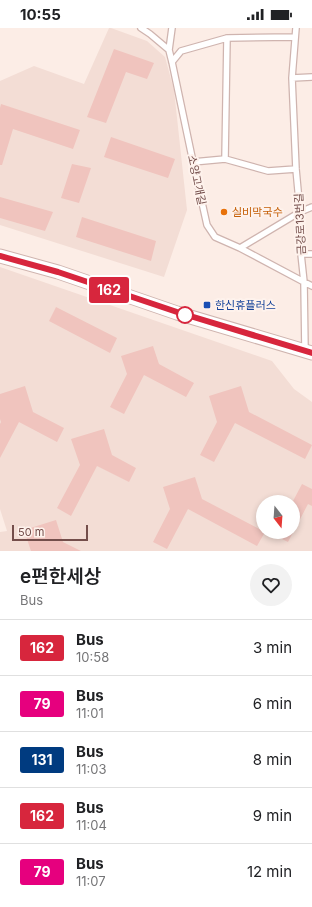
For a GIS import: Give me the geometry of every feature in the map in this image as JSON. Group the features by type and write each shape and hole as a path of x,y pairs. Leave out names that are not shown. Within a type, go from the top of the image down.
{"street":[{"path":"0,256 58,272 177,312 309,352"}],"lane":[{"path":"140,28 150,34 169,50"},
{"path":"169,50 172,28"},
{"name":"금강로13번길","path":"296,28 292,78 301,254 309,352"},
{"path":"172,62 181,51 227,38 295,37"},
{"path":"225,159 227,38"},
{"name":"소양고개길","path":"169,50 207,225 215,237 240,248 312,286"},
{"path":"292,78 312,77"},
{"path":"193,162 225,159 268,171 296,169"},
{"path":"240,248 300,212 312,207"},
{"path":"301,254 312,254"}],"shaded area":[{"path":"109,28 147,41 165,57 174,90 187,210 164,277 0,225 0,81 34,66 84,84"},
{"path":"0,267 272,361 294,389 312,402 312,551 0,551 0,532 7,531 0,509"}],"building":[{"path":"114,49 154,63 147,79 126,72 106,123 87,117"},
{"path":"1,104 80,130 73,149 13,129 2,165 0,165"},
{"path":"111,137 175,159 168,178 104,157"},
{"path":"72,164 91,168 79,203 61,198"},
{"path":"0,197 53,212 45,231 0,218"},
{"path":"82,217 156,241 151,261 76,237"},
{"path":"56,307 117,338 110,353 49,321"},
{"path":"153,346 159,364 194,383 186,397 144,375 124,414 110,407 127,374 121,356"},
{"path":"25,386 33,412 64,428 57,442 19,422 0,458 0,394"},
{"path":"241,386 249,412 312,445 305,459 235,423 214,462 200,455 217,422 209,396"},
{"path":"104,429 112,455 136,468 129,482 97,466 71,516 57,508 80,465 71,439"},
{"path":"195,477 202,499 256,527 256,539 261,539 257,546 188,509 167,549 153,542 170,509 163,487"},
{"path":"302,484 312,489 312,506 308,504 300,519 300,495 296,495"},
{"path":"56,520 63,542 81,551 31,551 24,530"},
{"path":"282,539 290,539 288,542"}],"bus line":[{"name":"162","path":"0,256 58,272 177,312 312,353"}],"place":[{"name":"실비막국수","path":"224,212"},
{"name":"한신휴플러스","path":"207,305"}]}
